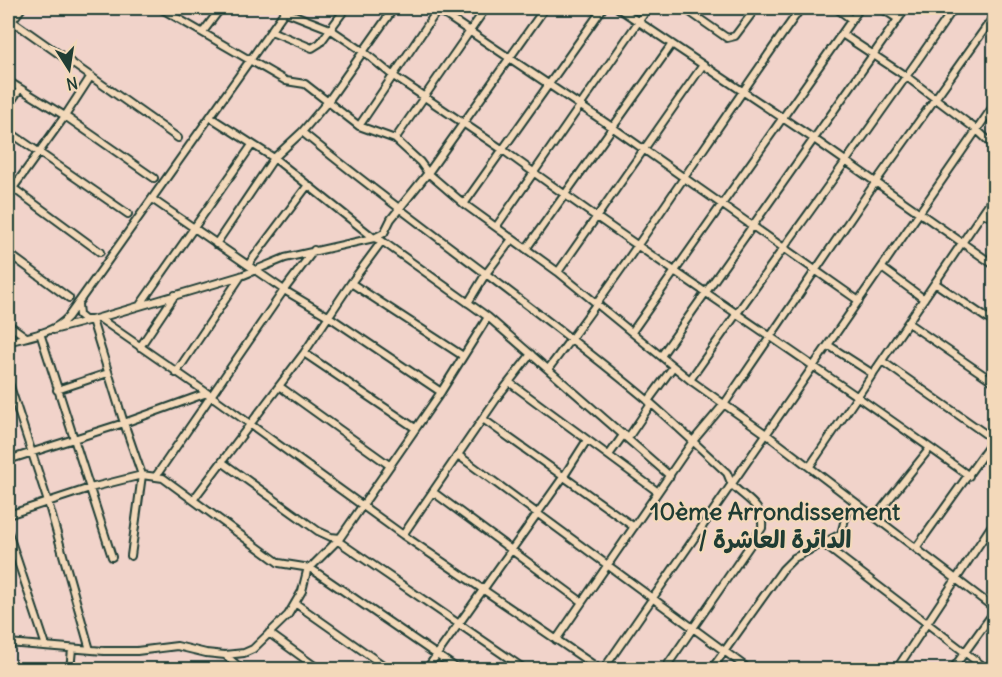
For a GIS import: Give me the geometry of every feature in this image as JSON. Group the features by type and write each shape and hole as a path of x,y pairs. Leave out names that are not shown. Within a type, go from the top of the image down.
{"street":[{"path":"22,8 10,20 178,138"},
{"path":"160,8 172,10 203,32 286,81 305,84 329,100 359,126 395,140 420,162 428,174 464,204 558,272 673,367 810,466 994,610 952,669"},
{"path":"203,32 221,8"},
{"path":"271,31 312,48 320,43 346,8"},
{"path":"359,126 437,8 723,204 859,301"},
{"path":"395,140 486,8"},
{"path":"8,342 241,276 285,258 374,238 384,233 391,219 428,174 545,8"},
{"path":"464,204 603,8"},
{"path":"618,8 814,139 994,265"},
{"path":"496,227 648,8"},
{"path":"684,8 727,38 732,38 756,8"},
{"path":"549,368 597,305 741,91 801,8"},
{"path":"836,8 851,20"},
{"path":"632,332 860,8"},
{"path":"881,8 898,20"},
{"path":"661,357 906,8"},
{"path":"690,380 847,162 954,8"},
{"path":"216,244 274,158 302,132 329,100 364,52 390,9"},
{"path":"53,330 62,324 79,301 286,10 330,29 364,52 462,125 502,150 770,338 858,396 969,476"},
{"path":"556,640 693,441 725,403 875,183 994,16"},
{"path":"842,34 907,77 977,130 994,146"},
{"path":"526,249 672,44"},
{"path":"558,272 703,65"},
{"path":"8,195 91,76"},
{"path":"8,81 19,90 65,116 154,178"},
{"path":"8,106 19,90"},
{"path":"99,318 209,394 403,535 602,669 994,105"},
{"path":"210,117 274,158 374,238 382,241 488,317 670,476"},
{"path":"8,131 128,214"},
{"path":"302,132 399,210 571,339 649,402 727,473 731,484 755,503 762,528 664,669"},
{"path":"140,305 252,145"},
{"path":"248,264 308,185"},
{"path":"13,188 100,252"},
{"path":"810,466 994,196"},
{"path":"152,198 284,290 328,316 441,392"},
{"path":"984,213 994,220"},
{"path":"468,303 484,274 512,239"},
{"path":"193,500 304,353 382,241"},
{"path":"156,476 209,394 314,250"},
{"path":"8,254 69,298"},
{"path":"882,268 924,299"},
{"path":"176,373 241,276"},
{"path":"351,283 463,356"},
{"path":"935,283 994,323"},
{"path":"140,347 176,295"},
{"path":"79,301 78,315 85,320 92,320"},
{"path":"8,643 72,649 137,651 177,646 225,655 250,651 288,615 302,591 306,573 339,539 441,392 488,317"},
{"path":"92,320 142,475 130,556"},
{"path":"908,323 994,382"},
{"path":"8,324 26,337"},
{"path":"40,333 112,557"},
{"path":"828,345 873,374"},
{"path":"304,353 416,428"},
{"path":"403,535 531,354"},
{"path":"882,361 994,439 916,548"},
{"path":"609,455 626,436 673,367"},
{"path":"57,390 108,373"},
{"path":"8,380 30,453 48,502 90,650"},
{"path":"509,382 658,492"},
{"path":"279,386 389,465"},
{"path":"8,460 209,394"},
{"path":"483,419 634,526"},
{"path":"426,669 564,476 587,440"},
{"path":"875,517 930,448"},
{"path":"986,451 994,457"},
{"path":"458,455 750,669"},
{"path":"222,462 318,531 339,539 526,669"},
{"path":"8,515 90,488 142,475 162,478 279,563 310,568 459,669"},
{"path":"433,492 582,602"},
{"path":"711,669 783,569 794,558 841,534 845,519 855,502"},
{"path":"896,669 994,522"},
{"path":"8,532 46,646"},
{"path":"822,543 988,669"},
{"path":"295,603 390,669"},
{"path":"269,633 320,669"},
{"path":"70,669 72,649"},
{"path":"225,655 243,669"}],"district":[{"name":"10ème Arrondissement / الدائرة العاشرة","path":"775,526"}]}
